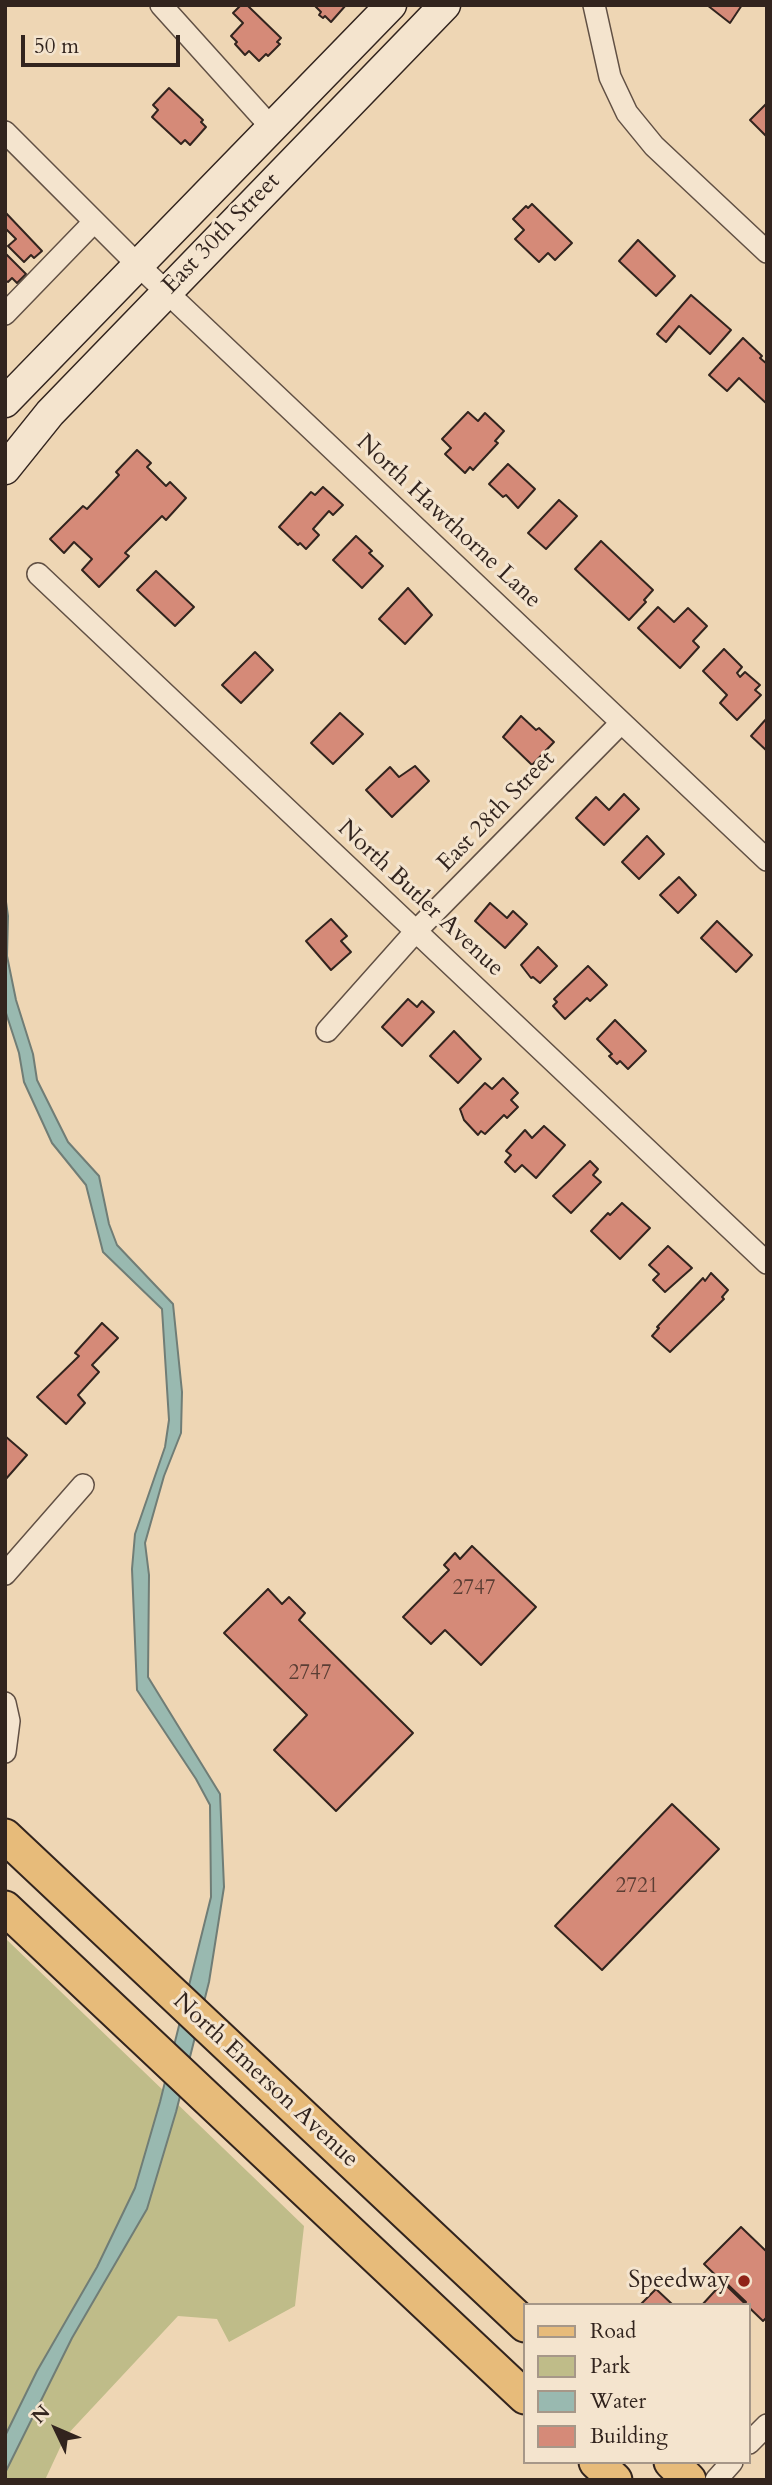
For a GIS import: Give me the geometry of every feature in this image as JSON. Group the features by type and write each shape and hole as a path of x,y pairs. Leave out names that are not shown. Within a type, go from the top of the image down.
{"main road":[{"name":"East 30th Street","path":"5,402 391,5"},
{"name":"East 30th Street","path":"5,469 50,413 445,5"},
{"name":"North Emerson Avenue","path":"5,1836 524,2324"},
{"name":"North Emerson Avenue","path":"5,1908 524,2395"},
{"path":"598,2464 615,2480"},
{"path":"673,2464 689,2480"}],"street":[{"path":"161,5 271,127"},
{"path":"594,5 610,77 627,113 654,146 767,252"},
{"name":"North Hawthorne Lane","path":"5,132 166,292 767,860"},
{"path":"5,314 94,222"},
{"name":"North Butler Avenue","path":"38,574 767,1263"},
{"name":"East 28th Street","path":"327,1031 416,932 621,723"},
{"path":"5,1574 83,1485"},
{"path":"5,1703 9,1730 5,1752"},
{"path":"751,2441 767,2425"},
{"path":"716,2480 730,2464"}],"green space":[{"path":"5,1938 304,2226 295,2306 229,2342 217,2319 178,2316 65,2437 45,2480 5,2480"}],"water":[{"path":"5,895 8,916 7,956 16,1000 33,1054 37,1080 68,1142 99,1176 109,1224 117,1245 173,1304 182,1392 181,1433 164,1476 145,1543 149,1575 148,1677 220,1794 224,1887 209,1982 176,2112 147,2209 72,2338 5,2473 5,2436 37,2371 97,2267 135,2188 160,2102 211,1897 210,1805 196,1779 137,1690 132,1569 135,1534 165,1447 169,1420 162,1309 103,1252 86,1185 52,1143 24,1082 19,1053 5,1010"}],"building":[{"path":"241,5 247,5 281,38 277,42 280,44 259,61 249,51 245,55 231,36 243,23 233,13"},
{"path":"314,5 346,5 331,22 325,16 323,18 319,15 321,12"},
{"path":"707,5 742,5 730,23"},
{"path":"169,88 203,120 201,122 206,127 190,145 185,140 181,144 152,117 158,110 153,105"},
{"path":"767,103 767,137 750,120"},
{"path":"532,204 572,243 555,260 548,253 539,262 515,239 524,230 513,219 526,206 528,208"},
{"path":"5,212 42,251 34,258 31,255 24,262 8,246 16,239 5,228"},
{"path":"638,240 675,276 656,296 619,261"},
{"path":"5,253 26,274 17,283 12,278 8,282 5,280"},
{"path":"691,295 731,330 710,354 679,326 666,342 657,334"},
{"path":"743,338 767,364 767,404 739,378 727,391 709,375"},
{"path":"468,412 478,421 485,413 504,431 495,441 498,443 473,470 470,467 465,473 445,454 451,448 442,439"},
{"path":"137,450 151,463 147,467 166,486 170,482 186,498 166,520 162,516 125,553 129,556 99,587 82,570 92,559 74,542 64,553 50,539 83,506 87,509 119,475 116,472"},
{"path":"508,464 535,489 518,508 506,495 503,497 489,484"},
{"path":"323,487 343,505 333,515 329,511 313,529 319,535 306,549 279,527 311,492 315,495"},
{"path":"559,500 577,516 546,549 528,533"},
{"path":"356,536 383,566 362,588 333,560"},
{"path":"601,541 653,590 629,620 575,569"},
{"path":"156,571 194,607 175,626 137,590"},
{"path":"408,588 432,615 405,644 379,619"},
{"path":"658,607 674,622 688,608 707,626 693,641 699,647 680,668 638,628"},
{"path":"724,649 742,667 737,673 740,677 745,672 760,685 755,690 761,695 737,720 720,703 727,695 703,671"},
{"path":"255,652 273,670 241,703 222,685"},
{"path":"340,713 363,734 333,764 311,743"},
{"path":"521,716 554,742 532,765 503,737"},
{"path":"767,718 767,751 751,736"},
{"path":"415,766 429,781 392,817 366,790 390,767 399,777"},
{"path":"624,794 639,809 604,845 576,818 596,797 609,810"},
{"path":"647,836 664,854 639,879 622,862"},
{"path":"679,877 696,895 678,913 660,895"},
{"path":"490,903 507,918 513,911 527,924 505,948 475,921"},
{"path":"331,919 347,936 341,941 351,952 331,970 306,941"},
{"path":"717,921 752,955 736,972 701,938"},
{"path":"538,947 557,966 540,983 531,978 521,965"},
{"path":"588,966 607,985 590,1001 587,998 565,1019 553,1006 557,1002 554,999"},
{"path":"408,999 417,1007 422,1001 434,1012 402,1046 382,1027"},
{"path":"615,1020 646,1051 628,1069 620,1061 617,1064 609,1056 612,1054 597,1039"},
{"path":"454,1031 481,1059 458,1083 430,1056"},
{"path":"503,1078 518,1093 511,1100 518,1107 507,1118 504,1115 485,1134 481,1131 478,1135 464,1120 460,1109 485,1083 492,1089"},
{"path":"544,1126 565,1145 536,1178 522,1165 515,1172 505,1162 511,1155 506,1151 525,1130 532,1138"},
{"path":"590,1161 598,1169 593,1175 601,1182 571,1213 553,1196"},
{"path":"622,1203 650,1228 620,1259 591,1231"},
{"path":"668,1246 692,1268 665,1292 653,1280 659,1274 649,1265"},
{"path":"711,1273 728,1290 722,1297 724,1299 670,1352 652,1336 659,1328 657,1327 703,1278 705,1281"},
{"path":"102,1323 118,1338 92,1365 99,1372 78,1395 85,1403 66,1424 37,1397 79,1356 75,1353"},
{"path":"5,1436 27,1455 5,1480"},
{"path":"472,1546 536,1607 481,1665 445,1630 431,1644 403,1617 449,1570 444,1565 455,1553 460,1559"},
{"path":"268,1589 282,1604 289,1597 305,1613 299,1620 413,1733 336,1811 274,1750 307,1715 224,1633"},
{"path":"672,1804 719,1849 602,1970 555,1926"},
{"path":"741,2227 767,2252 767,2317 763,2321 751,2309 751,2303 744,2303 704,2264"},
{"path":"724,2281 746,2302 745,2303 704,2303"},
{"path":"656,2289 671,2303 642,2303"}],"place":[{"name":"Speedway","path":"744,2281"}]}
